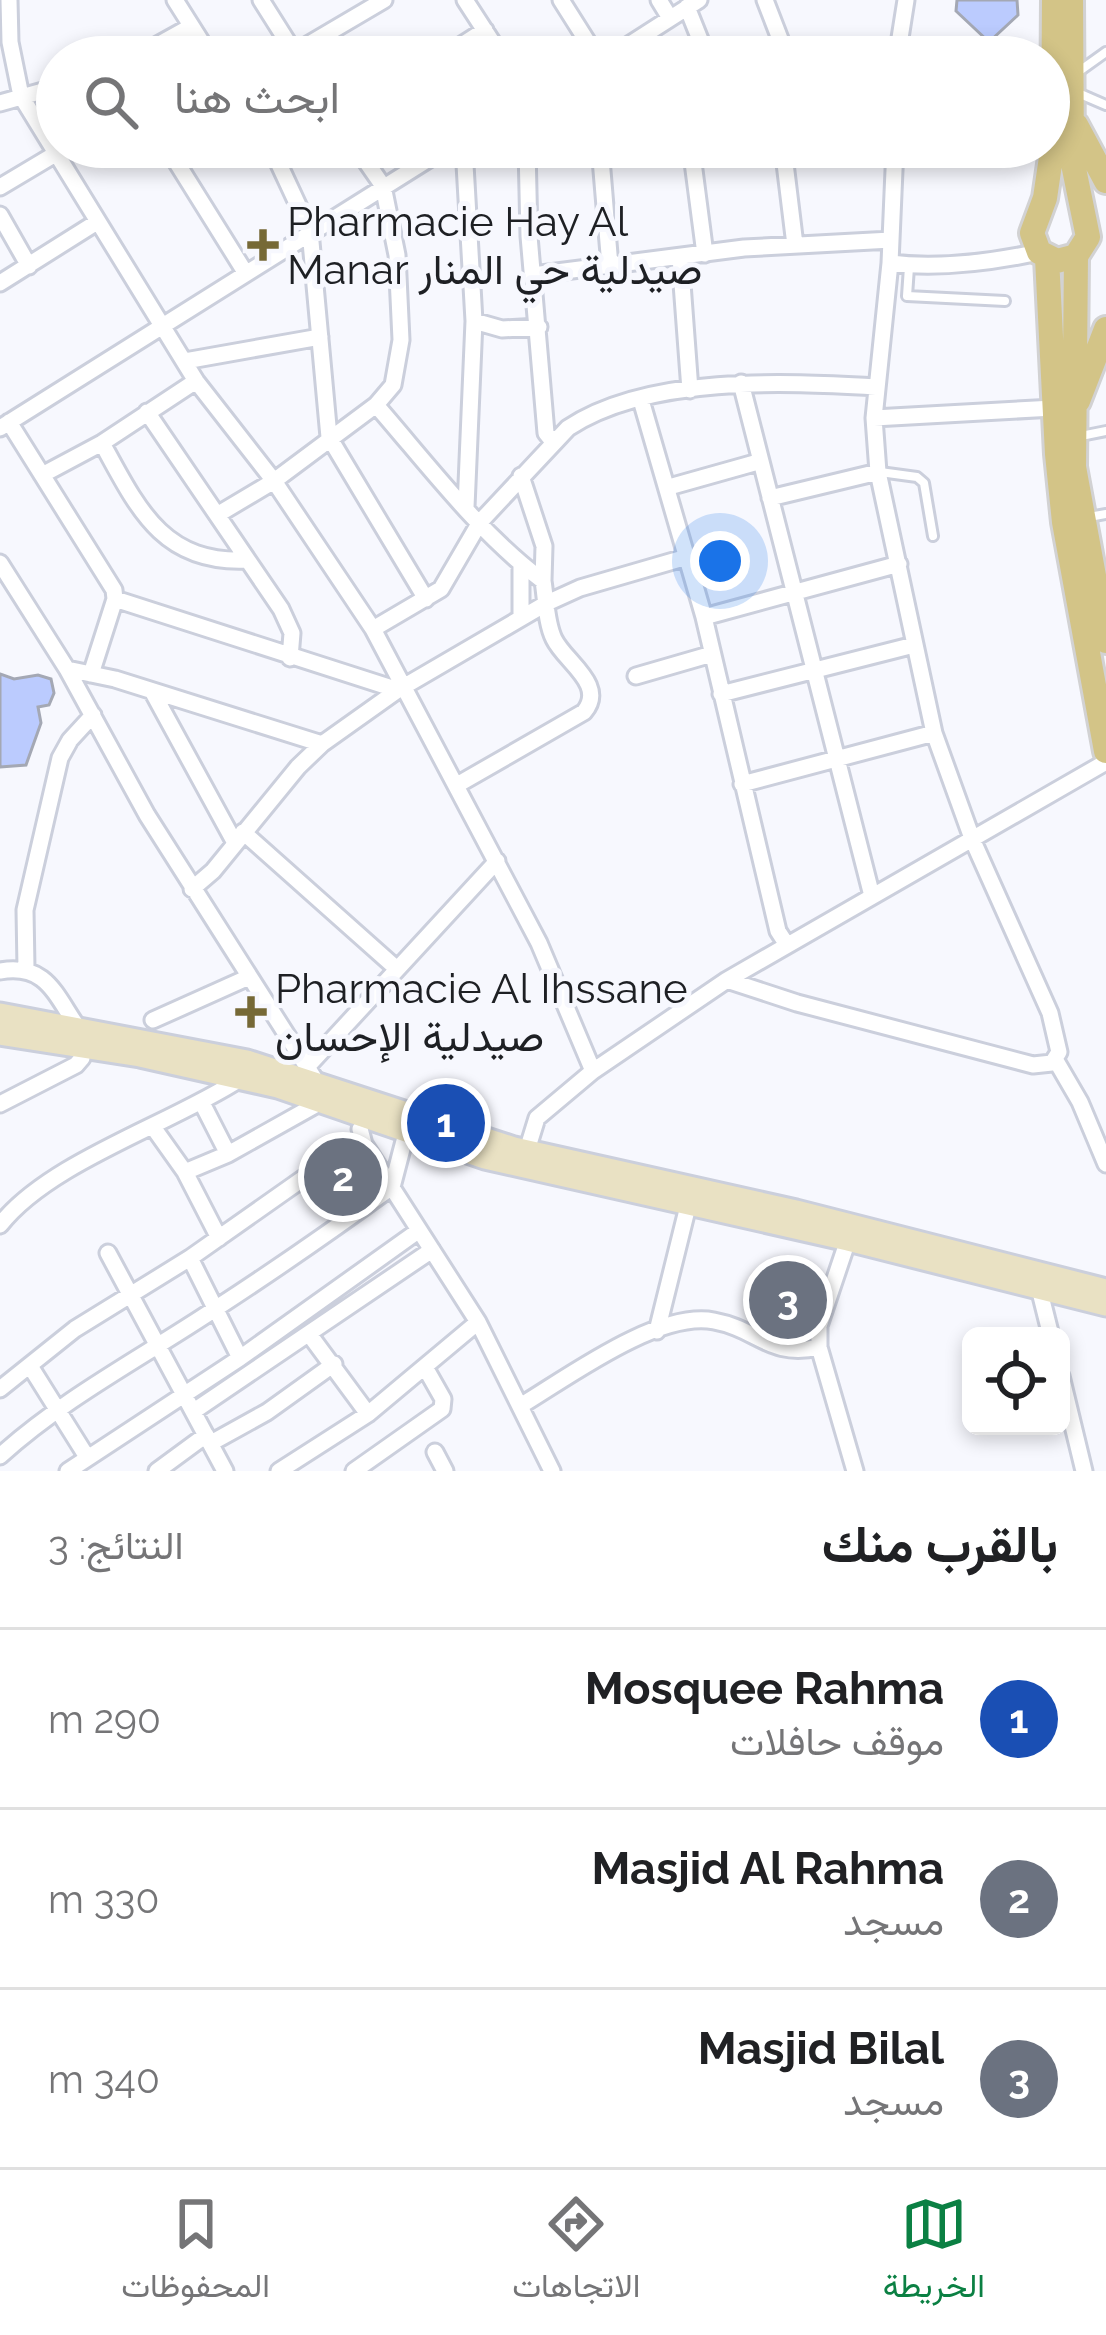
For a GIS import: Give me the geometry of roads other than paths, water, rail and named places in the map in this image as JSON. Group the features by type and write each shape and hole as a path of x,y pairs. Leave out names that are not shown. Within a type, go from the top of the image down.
{"main road":[{"path":"1054,0 1054,36"},
{"path":"1071,0 1072,159 1088,235 1064,408 1074,436 1106,751"},
{"path":"1071,94 1106,181"},
{"path":"1048,168 1032,233 1043,255 1064,408 1106,641"},
{"path":"1039,214 1050,206 1063,205 1088,235"},
{"path":"1043,255 1057,261 1088,235"},
{"path":"1064,408 1106,329"},
{"path":"0,1014 240,1079 314,1083"},
{"path":"0,1034 82,1035 247,1061 314,1083 362,1118 1106,1290"},
{"path":"851,1233 1106,1305"}],"street":[{"path":"175,0 196,36"},
{"path":"261,0 284,36"},
{"path":"326,36 384,0"},
{"path":"465,0 489,36"},
{"path":"561,0 584,36"},
{"path":"658,0 670,18"},
{"path":"765,0 779,36"},
{"path":"900,36 906,0"},
{"path":"10,3 13,65 21,96 36,120"},
{"path":"642,36 693,4 701,36"},
{"path":"174,36 190,27"},
{"path":"475,36 485,30"},
{"path":"0,103 36,92"},
{"path":"0,187 36,166"},
{"path":"66,168 196,381 274,481 374,629 401,689 457,785 538,944 592,1071"},
{"path":"180,168 245,272"},
{"path":"281,168 310,231 329,437 426,599"},
{"path":"217,515 274,481 376,405 393,385 401,340 398,255 383,187 370,168"},
{"path":"91,674 116,599 109,577 4,425 414,168"},
{"path":"465,168 474,321 466,507"},
{"path":"528,168 546,433 554,443"},
{"path":"602,168 610,266"},
{"path":"694,168 705,254"},
{"path":"786,168 795,244"},
{"path":"727,980 1033,1065 1046,1066 1055,1060 1060,1046 1050,1013 973,841 934,733 878,472 874,418 894,168"},
{"path":"0,215 29,266"},
{"path":"0,283 98,222"},
{"path":"533,275 795,244 890,240"},
{"path":"890,262 909,265 1043,255"},
{"path":"680,257 690,390"},
{"path":"474,321 502,329 538,327"},
{"path":"185,361 320,337"},
{"path":"42,475 102,443 196,381"},
{"path":"374,629 426,599 449,578 480,522 521,476 583,418 603,408 741,383 876,387"},
{"path":"741,383 872,896"},
{"path":"641,400 704,617 778,931 787,945"},
{"path":"376,405 521,567 543,581"},
{"path":"874,418 1064,408"},
{"path":"147,412 280,609 292,633 290,658"},
{"path":"102,443 164,538 216,562 247,560"},
{"path":"669,487 758,462"},
{"path":"770,498 878,472"},
{"path":"457,785 558,729 591,703 589,686 553,638 543,581 544,546 521,476"},
{"path":"192,889 322,744 401,689 547,603 580,588 687,557"},
{"path":"0,563 192,889 314,1083"},
{"path":"704,617 899,564"},
{"path":"521,567 521,617"},
{"path":"116,599 290,658 401,689"},
{"path":"721,694 914,644"},
{"path":"636,676 712,654"},
{"path":"67,670 322,744"},
{"path":"152,691 239,837 397,969"},
{"path":"26,968 25,910 60,758 93,715"},
{"path":"742,784 934,733"},
{"path":"524,1159 537,1118 592,1071 727,980 1106,762"},
{"path":"185,1172 228,1154 314,1083 397,969 497,861"},
{"path":"0,970 26,968 43,977 82,1035 82,1058 68,1071 0,1104"},
{"path":"153,1020 250,977"},
{"path":"1055,1060 1080,1102 1106,1164"},
{"path":"0,1225 17,1206 59,1178 240,1079"},
{"path":"202,1103 228,1154"},
{"path":"0,1389 129,1293 219,1238 362,1118 392,1187 478,1322 552,1471"},
{"path":"0,1456 30,1430 392,1187 408,1125"},
{"path":"154,1127 185,1172 219,1238"},
{"path":"657,1331 691,1195"},
{"path":"68,1471 240,1358 418,1231"},
{"path":"851,1233 818,1326 819,1347 855,1471"},
{"path":"194,1411 432,1250"},
{"path":"109,1253 226,1471"},
{"path":"190,1258 240,1358"},
{"path":"1039,1288 1049,1327"},
{"path":"520,1406 614,1350 684,1322 715,1321 785,1352 819,1347"},
{"path":"279,1471 368,1414 478,1322"},
{"path":"309,1334 368,1414"},
{"path":"157,1471 209,1439 267,1412 334,1364"},
{"path":"30,1366 87,1457"},
{"path":"363,1468 442,1409 441,1394 426,1369"},
{"path":"1070,1413 1084,1471"},
{"path":"435,1452 446,1471"}],"lane":[{"path":"1106,52 1071,94 1106,105"},
{"path":"909,265 907,296 1005,301"},
{"path":"1074,436 1106,431"},
{"path":"878,472 924,482 933,536"}],"place":[{"name":"Pharmacie Hay Al Manar صيدلية حي المنار","path":"263,245"},
{"name":"Pharmacie Al Ihssane صيدلية الإحسان","path":"251,1012"},
{"name":"Mosquee Rahma","path":"446,1123"},
{"name":"Masjid Al Rahma","path":"343,1177"},
{"name":"Masjid Bilal","path":"788,1300"}]}
